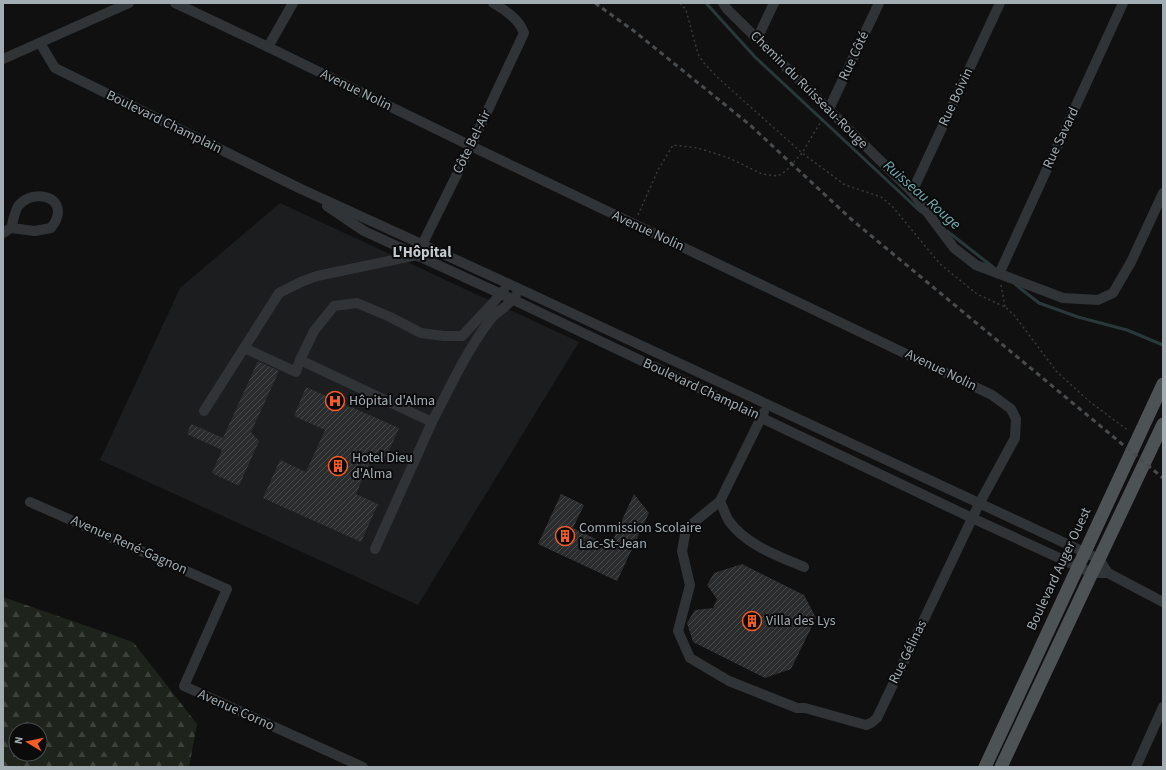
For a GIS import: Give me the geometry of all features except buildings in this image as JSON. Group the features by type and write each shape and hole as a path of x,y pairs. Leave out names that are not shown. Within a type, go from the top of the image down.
{"main road":[{"name":"Boulevard Auger Ouest","path":"985,767 1163,384"},
{"path":"1002,767 1163,424"},
{"path":"1014,705 1028,711"}],"street":[{"path":"3,58 129,3"},
{"name":"Avenue Nolin","path":"175,3 992,395 1011,409 1016,419 1015,438 972,518"},
{"path":"268,47 294,3"},
{"name":"Côte Bel-Air","path":"417,255 471,146 524,33 522,28 506,11 493,3"},
{"name":"Chemin du Ruisseau-Rouge","path":"723,3 757,39 912,192 954,248 976,265 1063,298 1098,300 1113,293 1131,262 1163,193"},
{"path":"757,39 774,3"},
{"name":"Rue Côté","path":"829,109 879,3"},
{"name":"Rue Boivin","path":"912,192 1000,3"},
{"name":"Rue Savard","path":"999,274 1123,3"},
{"name":"Boulevard Champlain","path":"40,43 55,68 301,189 520,289 1099,559 1108,573"},
{"name":"Boulevard Champlain","path":"301,189 364,231 501,294 972,518 1092,573 1108,573 1163,602"},
{"path":"35,196 46,196 54,201 58,209 56,220 51,228 35,231 7,230 18,206 26,199 35,196"},
{"path":"204,411 279,293 300,282 317,276 417,255"},
{"path":"244,348 296,372 314,331 334,306 357,303 390,317 421,333 444,336 462,336 509,284"},
{"path":"375,549 432,422 473,344 491,318 513,300 520,289"},
{"path":"300,360 432,422"},
{"path":"767,405 720,501 728,520 743,536 771,553 804,567"},
{"name":"Rue Gélinas","path":"720,501 686,529 682,551 690,585 678,632 690,658 729,681 796,708 805,708 866,725 877,718 972,518"},
{"name":"Avenue René-Gagnon","path":"30,502 228,589"},
{"name":"Avenue Corno","path":"228,589 184,686 363,767"},
{"path":"1136,767 1163,707"}],"path":[{"path":"680,3 686,10 698,54 716,76 802,153 845,185 881,197 892,206 940,264 977,294 1004,307 1014,315 1057,372 1090,402 1138,437"},
{"path":"634,224 658,170 672,145 698,148 729,158 762,174 778,176 786,171 802,153 829,109"},
{"path":"999,274 1004,307"}],"shaded area":[{"name":"Hôpital d'Alma","path":"280,203 579,342 418,605 100,460 180,288"}],"green space":[{"path":"3,597 133,642 197,724 189,767 3,767"}],"waterway":[{"name":"Ruisseau Rouge","path":"706,3 755,57 921,212"},
{"name":"Ruisseau Rouge","path":"947,231 993,267"},
{"name":"Ruisseau Rouge","path":"1016,285 1039,303 1078,317 1127,330 1163,345"}],"railway":[{"path":"595,3 634,31 750,125 851,219 1163,478"}],"place":[{"name":"Hôpital d'Alma","path":"335,401"},
{"name":"Hotel Dieu d'Alma","path":"338,466"},
{"name":"Commission Scolaire Lac-St-Jean","path":"565,536"},
{"name":"Villa des Lys","path":"752,621"}],"district":[{"name":"L'Hôpital","path":"422,252"}]}
